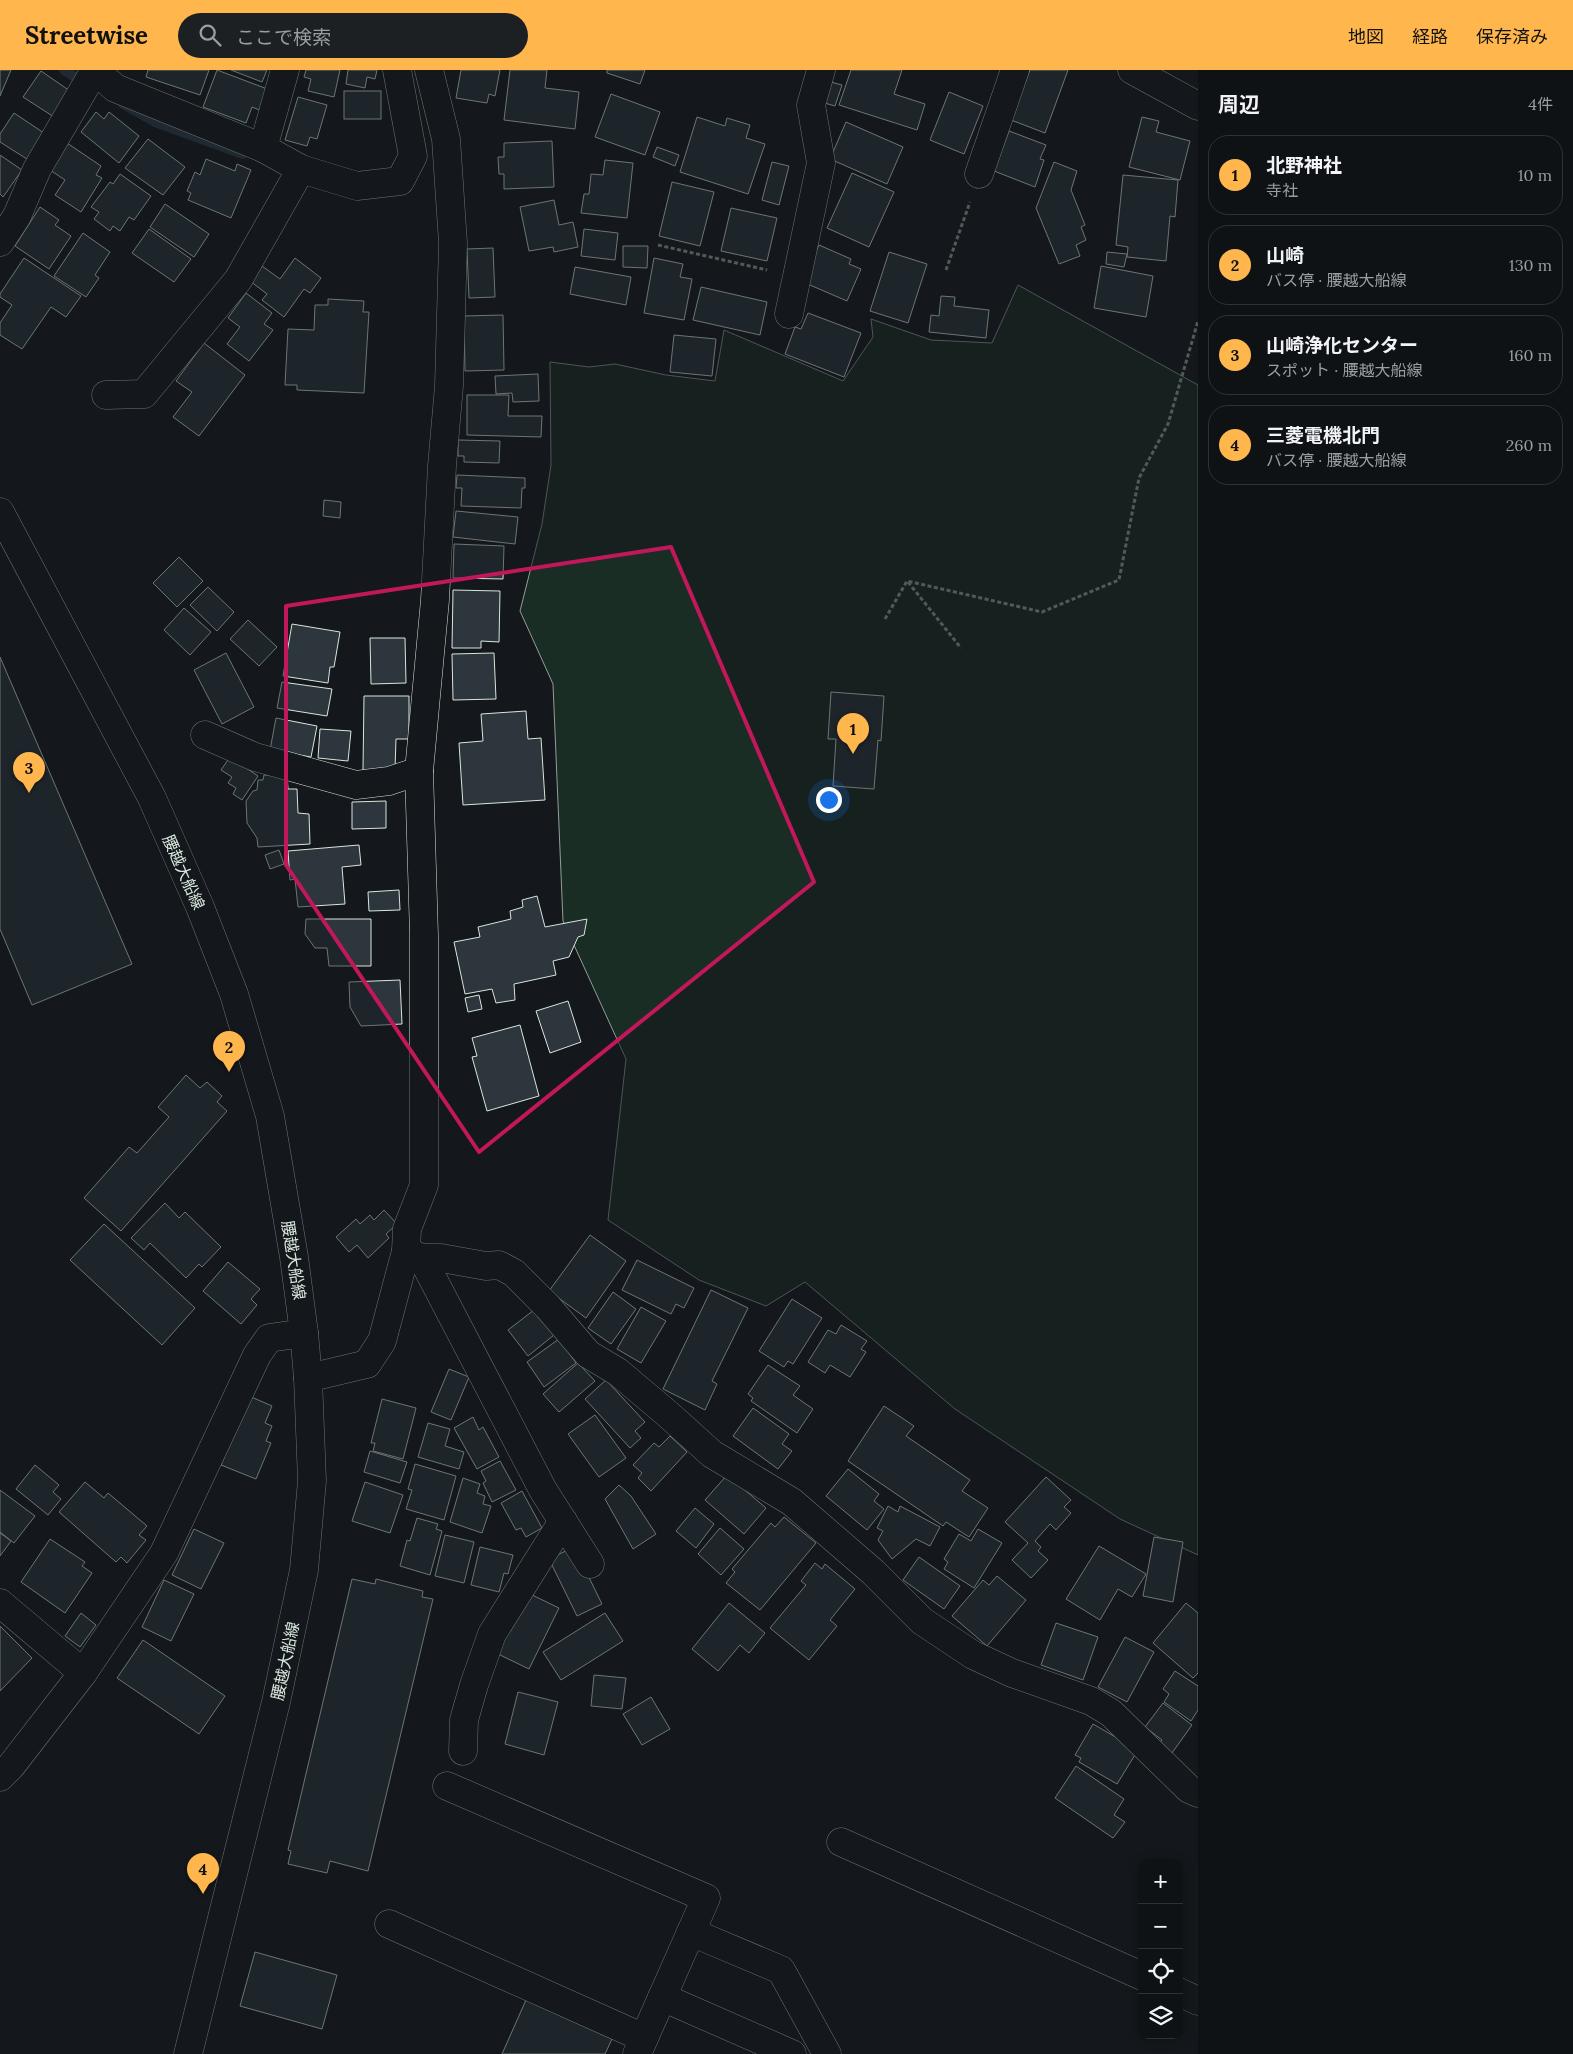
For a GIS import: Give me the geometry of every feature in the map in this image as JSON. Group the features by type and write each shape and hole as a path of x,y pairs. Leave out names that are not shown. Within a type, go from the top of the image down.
{"street":[{"path":"0,242 17,216 37,169 95,70 115,88 264,148 301,170 357,186 400,181 413,156 397,70"},
{"path":"264,148 284,70"},
{"path":"429,70 447,147 453,243 448,386 435,600 419,771 424,935 424,1185 406,1229 414,1255 543,1490 590,1564"},
{"path":"789,314 821,162 811,105 820,70"},
{"path":"979,174 1015,70"},
{"path":"1132,70 1198,106"},
{"path":"106,395 144,394 238,280 301,170"},
{"name":"腰越大船線","path":"0,512 152,798 200,907 234,994 270,1116 294,1257 304,1333 308,1378 312,1481 304,1570 276,1702 188,2054"},
{"path":"205,735 255,757 356,785 389,781 419,771"},
{"path":"308,1378 367,1364 382,1341 414,1255"},
{"path":"414,1255 486,1266 499,1265 514,1273 548,1307 588,1354 618,1372 712,1454 792,1502 873,1572 922,1621 973,1654 1012,1673 1091,1701 1112,1713 1188,1789 1198,1793"},
{"path":"0,1777 11,1766 83,1673 164,1553 257,1354 269,1338 304,1333"},
{"path":"463,1751 464,1720 492,1634 563,1521"},
{"path":"0,1602 83,1673"},
{"path":"389,1924 641,2046 706,1898 447,1786"},
{"path":"841,1842 1138,1974"},
{"path":"691,1932 781,1970 827,2054"},
{"path":"1183,1994 1198,2001"},
{"path":"662,1998 792,2054"}],"path":[{"path":"946,270 979,174"},
{"path":"658,245 797,277"},
{"path":"907,580 1042,612 1119,580 1139,478 1168,424 1198,321"},
{"path":"885,619 907,580"},
{"path":"907,580 961,648"}],"highlighted area":[{"path":"671,547 814,882 479,1152 286,865 286,606"}],"green space":[{"path":"1018,285 1198,385 1198,1555 1120,1519 955,1409 805,1282 766,1306 699,1280 608,1220 626,1059 563,921 553,684 520,611 542,524 551,465 550,362 589,367 615,364 666,375 715,381 724,330 843,381 873,337 871,319 931,340 992,343"}],"building":[{"path":"0,70 11,70 0,96"},
{"path":"148,70 209,70 200,95 146,77"},
{"path":"217,70 270,90 262,111 252,107 246,123 203,107"},
{"path":"231,70 267,70 262,82"},
{"path":"306,70 340,70 334,97 308,91 311,79 304,77"},
{"path":"348,70 377,70 375,79 367,77 365,88 346,84"},
{"path":"461,70 500,70 495,96 489,94 487,103 456,98"},
{"path":"510,70 547,70 545,88 579,92 575,129 504,120"},
{"path":"607,70 645,70 640,84 607,73"},
{"path":"851,70 902,70 894,94 925,104 917,130 839,105"},
{"path":"1030,70 1068,70 1045,133 1011,120"},
{"path":"41,71 70,91 54,117 23,97"},
{"path":"827,81 842,85 835,106 821,102"},
{"path":"344,91 381,91 381,119 344,119"},
{"path":"949,92 983,106 964,154 930,140"},
{"path":"611,94 660,112 645,155 595,137"},
{"path":"298,97 327,105 317,139 310,137 307,146 285,140"},
{"path":"96,112 104,119 109,112 139,136 119,163 81,132"},
{"path":"14,113 44,133 27,159 0,142 0,134"},
{"path":"697,117 725,126 727,118 750,125 746,138 765,144 748,194 680,172"},
{"path":"1142,117 1159,121 1156,132 1190,141 1180,180 1129,167"},
{"path":"846,122 903,147 887,184 830,159"},
{"path":"1009,131 1046,145 1040,159 1044,160 1035,187 994,171"},
{"path":"148,139 185,167 163,195 125,168"},
{"path":"552,141 554,187 504,189 504,174 499,174 498,157 504,157 504,143"},
{"path":"67,143 101,166 96,175 102,178 81,212 55,195 65,180 50,170"},
{"path":"657,147 679,155 675,166 653,157"},
{"path":"0,155 22,170 3,197 0,194"},
{"path":"206,159 235,171 237,164 251,170 231,218 188,200 191,193 187,191 195,172 200,175"},
{"path":"605,160 633,163 627,218 581,213 584,194 589,194 591,174 603,175"},
{"path":"772,162 789,166 779,205 762,200"},
{"path":"1054,162 1077,171 1071,190 1085,225 1081,227 1086,240 1076,245 1080,256 1059,264 1036,208"},
{"path":"852,173 894,192 869,247 827,228"},
{"path":"120,174 151,196 134,220 129,217 120,231 113,226 110,231 94,219 99,212 91,207 110,182 113,184"},
{"path":"1123,175 1178,180 1175,217 1170,216 1166,261 1127,257 1128,247 1116,245"},
{"path":"672,182 714,192 700,246 659,236"},
{"path":"554,200 559,225 573,222 578,247 554,252 553,247 529,251 520,207"},
{"path":"165,204 209,234 194,257 150,227"},
{"path":"40,207 59,220 55,225 71,236 49,269 15,246"},
{"path":"731,208 777,218 767,261 721,251"},
{"path":"149,229 191,259 174,282 132,253"},
{"path":"584,229 618,233 615,260 581,256"},
{"path":"83,233 110,252 95,275 99,278 86,297 54,276"},
{"path":"819,245 851,259 849,264 861,269 847,301 803,282"},
{"path":"623,246 648,246 647,268 623,267"},
{"path":"493,248 495,297 469,298 467,249"},
{"path":"889,252 927,264 908,323 870,311"},
{"path":"1107,252 1127,254 1124,267 1106,264"},
{"path":"24,258 81,296 66,317 51,307 22,349 0,335 0,323 12,305 0,297 0,294"},
{"path":"295,258 321,278 310,293 304,289 284,317 262,300 267,294 250,281 262,266 280,279"},
{"path":"654,258 683,264 680,277 692,279 684,320 644,313"},
{"path":"1101,266 1153,276 1146,317 1094,308"},
{"path":"575,267 631,277 626,305 570,294"},
{"path":"701,287 767,302 760,335 693,320"},
{"path":"246,293 272,313 264,324 273,330 249,361 227,344 240,327 228,318"},
{"path":"941,296 955,297 954,306 989,310 986,338 929,332 931,315 939,316"},
{"path":"328,299 364,301 363,312 369,312 364,393 297,390 297,385 285,385 288,329 314,330 315,305 328,305"},
{"path":"808,313 861,333 844,377 785,354 795,327 801,329"},
{"path":"503,315 504,370 465,371 464,316"},
{"path":"674,335 716,339 712,376 670,372"},
{"path":"204,343 245,375 199,436 173,417 192,392 176,381"},
{"path":"538,374 539,401 513,402 512,393 496,394 495,376"},
{"path":"467,395 509,395 508,416 542,416 541,437 467,435"},
{"path":"458,440 500,441 499,463 464,462 464,456 458,456"},
{"path":"457,475 525,478 525,488 522,488 521,508 461,506 462,488 456,488"},
{"path":"324,500 341,502 340,518 323,516"},
{"path":"456,511 518,517 515,544 453,537"},
{"path":"454,544 504,546 503,579 453,578"},
{"path":"179,557 203,581 177,607 153,583"},
{"path":"208,587 234,612 217,631 190,605"},
{"path":"453,590 500,591 499,642 481,641 481,648 452,648"},
{"path":"184,608 211,632 190,655 164,630"},
{"path":"248,620 277,647 259,666 230,639"},
{"path":"292,624 340,632 334,667 330,667 328,683 283,676"},
{"path":"370,638 405,638 406,683 371,684"},
{"path":"226,653 254,707 222,724 194,670"},
{"path":"494,653 496,699 453,700 452,654"},
{"path":"0,657 132,964 32,1005 0,929"},
{"path":"282,682 332,689 327,716 277,708"},
{"path":"831,692 884,696 881,741 878,740 874,789 833,786 836,739 828,739"},
{"path":"364,696 409,696 409,739 396,739 395,770 363,770"},
{"path":"526,711 528,739 541,738 545,800 463,805 459,743 483,741 481,714"},
{"path":"276,718 317,726 311,757 270,750"},
{"path":"320,729 351,731 348,761 318,758"},
{"path":"230,757 258,776 242,800 233,794 236,788 228,783 232,777 221,770"},
{"path":"264,775 287,775 288,789 297,789 298,813 309,814 310,844 258,847 257,838 247,823 246,801 253,791 257,790 258,780 263,780"},
{"path":"386,801 386,828 352,829 352,802"},
{"path":"359,845 361,865 342,867 345,904 298,907 295,879 290,880 288,851"},
{"path":"279,850 284,864 270,869 265,855"},
{"path":"399,890 400,910 369,911 368,892"},
{"path":"537,896 545,927 587,919 584,935 578,937 569,957 553,961 556,975 514,984 515,1000 496,1003 492,989 465,994 454,942 480,937 478,927 511,919 510,911 523,907 522,900"},
{"path":"306,919 371,919 371,966 329,966 327,948 315,948 305,934"},
{"path":"400,980 402,1024 361,1026 350,1007 349,982"},
{"path":"479,995 482,1009 468,1012 465,998"},
{"path":"568,1001 581,1042 550,1053 536,1011"},
{"path":"520,1025 539,1096 487,1111 472,1057 477,1056 472,1038"},
{"path":"186,1075 200,1088 207,1082 222,1096 217,1102 227,1111 121,1231 84,1198 129,1147 137,1153 169,1117 158,1107"},
{"path":"165,1203 179,1218 185,1212 221,1247 202,1267 199,1264 186,1278 150,1243 144,1250 131,1238"},
{"path":"384,1210 397,1224 386,1234 389,1238 368,1258 357,1245 349,1252 336,1237 356,1219 360,1224 370,1215 374,1220"},
{"path":"104,1224 195,1308 162,1345 70,1260"},
{"path":"590,1235 626,1261 586,1318 549,1291"},
{"path":"637,1260 694,1288 684,1308 676,1304 671,1314 622,1290"},
{"path":"228,1262 260,1289 251,1299 257,1305 241,1324 203,1291"},
{"path":"711,1290 748,1308 712,1381 717,1384 705,1410 663,1389"},
{"path":"613,1292 636,1309 611,1344 588,1328"},
{"path":"792,1299 822,1318 793,1364 788,1361 784,1367 759,1351"},
{"path":"641,1307 666,1321 641,1363 617,1349"},
{"path":"534,1310 554,1335 528,1356 508,1330"},
{"path":"841,1325 867,1341 861,1349 866,1352 850,1377 830,1365 825,1373 808,1362 828,1330 836,1334"},
{"path":"559,1339 576,1363 544,1387 527,1362"},
{"path":"578,1363 595,1381 559,1412 543,1394"},
{"path":"768,1365 800,1386 793,1395 813,1409 797,1433 751,1401 753,1398 748,1394"},
{"path":"449,1369 469,1377 451,1420 431,1412"},
{"path":"606,1380 645,1422 635,1431 641,1438 630,1448 585,1399"},
{"path":"249,1396 272,1406 265,1423 272,1426 266,1441 271,1443 256,1479 221,1465"},
{"path":"382,1399 416,1408 403,1459 373,1451 375,1443 371,1443"},
{"path":"884,1406 914,1426 906,1436 970,1480 962,1491 988,1508 969,1537 946,1522 943,1526 848,1461"},
{"path":"753,1408 789,1434 782,1444 792,1451 778,1469 733,1436"},
{"path":"595,1415 626,1458 599,1477 568,1434"},
{"path":"473,1417 479,1430 483,1427 499,1457 477,1469 454,1428"},
{"path":"428,1423 450,1429 445,1446 464,1452 459,1469 418,1457"},
{"path":"670,1436 687,1452 651,1491 638,1478 642,1473 633,1465 654,1443 659,1447"},
{"path":"370,1451 407,1462 400,1483 364,1472"},
{"path":"500,1461 516,1490 492,1502 483,1483 486,1481 481,1471"},
{"path":"415,1464 456,1476 444,1520 406,1509 412,1490 408,1489"},
{"path":"35,1465 59,1485 53,1492 61,1499 48,1515 16,1489"},
{"path":"848,1469 879,1494 874,1501 884,1509 867,1530 826,1496"},
{"path":"727,1475 766,1508 744,1534 705,1500"},
{"path":"1046,1477 1071,1500 1064,1507 1071,1513 1056,1530 1050,1524 1035,1541 1041,1547 1038,1551 1048,1560 1031,1578 1012,1560 1028,1543 1005,1522"},
{"path":"463,1478 480,1484 477,1493 485,1496 483,1504 491,1506 482,1533 450,1522"},
{"path":"85,1482 104,1498 108,1493 147,1526 139,1535 146,1540 127,1563 121,1557 116,1562 59,1512"},
{"path":"365,1482 403,1495 390,1533 352,1521"},
{"path":"619,1485 631,1496 656,1534 633,1549 605,1499"},
{"path":"0,1490 35,1516 14,1543 0,1532"},
{"path":"522,1491 542,1528 526,1537 521,1528 516,1530 501,1503"},
{"path":"888,1506 898,1512 900,1506 940,1527 930,1546 916,1539 892,1559 878,1540 883,1531 877,1528"},
{"path":"695,1508 714,1524 696,1548 676,1531"},
{"path":"784,1517 816,1543 760,1610 726,1583 735,1572 732,1569 771,1523 775,1527"},
{"path":"417,1518 438,1524 436,1529 442,1531 430,1575 400,1566 407,1540 410,1541"},
{"path":"720,1528 744,1549 721,1575 698,1554"},
{"path":"194,1529 224,1543 201,1589 172,1575"},
{"path":"978,1529 1002,1543 974,1588 944,1569 948,1562 944,1559 959,1534 971,1541"},
{"path":"0,1533 11,1541 0,1556"},
{"path":"445,1535 474,1542 464,1583 435,1576"},
{"path":"1154,1537 1183,1542 1173,1602 1143,1596"},
{"path":"50,1539 85,1562 82,1566 92,1573 65,1613 21,1582"},
{"path":"1099,1546 1146,1574 1132,1597 1118,1589 1100,1620 1066,1599"},
{"path":"480,1547 513,1555 508,1574 504,1573 499,1592 471,1585"},
{"path":"574,1547 602,1604 577,1616 549,1559"},
{"path":"919,1557 960,1586 944,1609 903,1580"},
{"path":"815,1563 822,1569 825,1564 855,1589 830,1620 837,1626 809,1660 770,1628 806,1585 801,1581"},
{"path":"997,1576 1026,1600 987,1646 952,1616 983,1580 989,1585"},
{"path":"352,1579 375,1584 376,1579 423,1591 422,1597 433,1599 368,1871 330,1861 327,1873 288,1864 291,1851 288,1850"},
{"path":"164,1580 194,1594 171,1641 142,1627"},
{"path":"526,1592 559,1608 529,1669 496,1653"},
{"path":"729,1603 765,1633 749,1653 740,1645 718,1671 692,1649"},
{"path":"1186,1603 1198,1613 1198,1673 1193,1678 1153,1643"},
{"path":"81,1613 96,1625 80,1647 65,1636"},
{"path":"605,1613 623,1641 561,1680 543,1652"},
{"path":"1056,1623 1098,1637 1083,1680 1041,1665"},
{"path":"0,1626 32,1658 0,1691"},
{"path":"1125,1637 1154,1652 1127,1702 1098,1687"},
{"path":"143,1640 225,1696 199,1734 117,1678"},
{"path":"1175,1671 1198,1686 1198,1710 1191,1721 1164,1702 1169,1694 1163,1689"},
{"path":"594,1675 626,1678 622,1709 591,1706"},
{"path":"518,1692 558,1702 544,1755 505,1744"},
{"path":"651,1697 670,1729 642,1745 623,1714"},
{"path":"1163,1703 1192,1725 1172,1753 1159,1744 1162,1740 1145,1727"},
{"path":"1093,1724 1138,1750 1117,1784 1079,1762 1081,1758 1075,1755"},
{"path":"1076,1766 1124,1799 1114,1815 1125,1822 1113,1838 1055,1798"},
{"path":"255,1952 337,1975 322,2029 240,2006"},
{"path":"526,2000 612,2039 605,2054 502,2054"}],"waterway":[{"path":"64,70 86,84"},
{"path":"123,104 155,122 243,154"}],"place":[{"name":"北野神社","path":"853,754"},
{"name":"山崎浄化センター","path":"29,793"},
{"name":"山崎","path":"229,1072"},
{"name":"三菱電機北門","path":"203,1894"}]}
